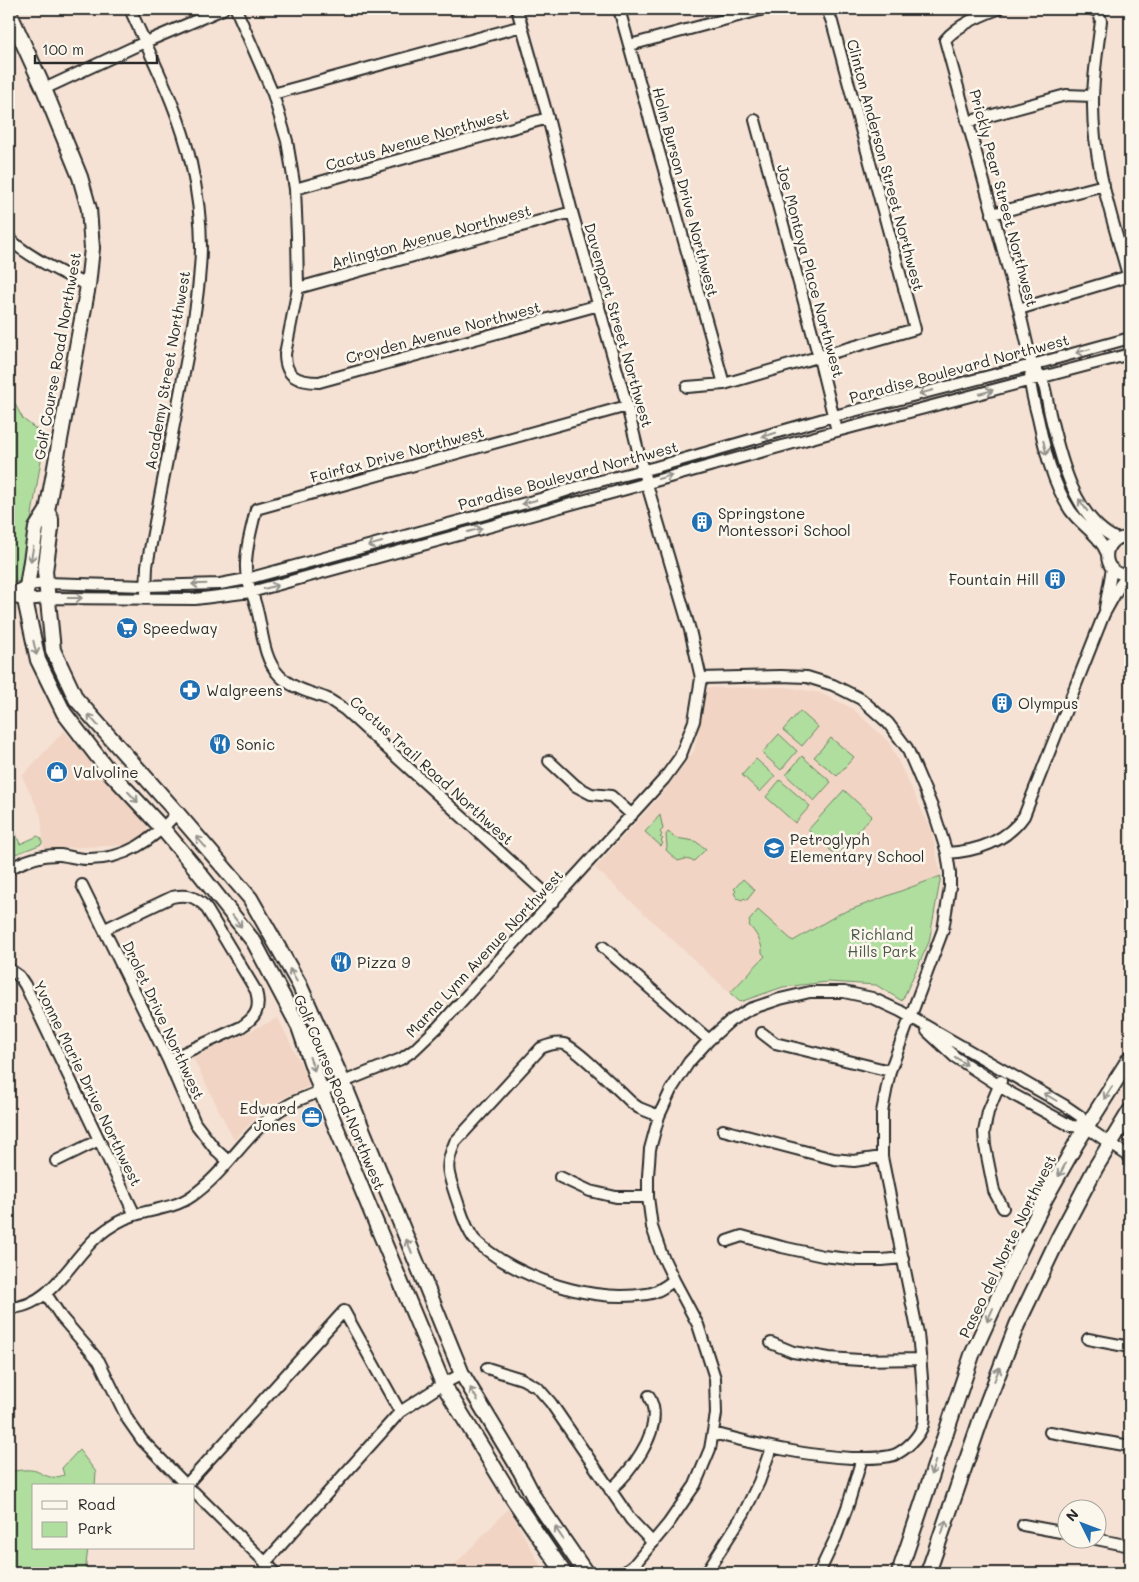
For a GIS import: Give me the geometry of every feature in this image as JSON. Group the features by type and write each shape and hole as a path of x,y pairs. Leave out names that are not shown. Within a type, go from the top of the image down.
{"main road":[{"name":"Golf Course Road Northwest","path":"9,12 44,89 80,177 89,209 92,248 88,286 47,511 36,528 26,585 25,600 38,660 64,713 108,770 163,829 254,942 299,1027 321,1091 443,1384 514,1500 564,1573"},
{"name":"Golf Course Road Northwest","path":"47,511 51,519 52,528 45,571 53,650 76,700 250,898 299,984 343,1082 462,1374 536,1499 586,1573"},
{"name":"Paseo del Norte Northwest","path":"899,1573 972,1355 1032,1224 1086,1127 1130,1058"},
{"path":"928,1573 978,1426 1017,1325 1050,1254 1109,1144 1130,1111"}],"street":[{"name":"Academy Street Northwest","path":"130,9 183,132 198,202 200,258 191,332 147,566 146,598"},
{"path":"44,89 145,42 223,9"},
{"path":"236,9 273,94 287,141 295,189 298,288"},
{"name":"Davenport Street Northwest","path":"517,9 627,406 643,471 690,630 701,678"},
{"name":"Holm Burson Drive Northwest","path":"620,9 724,384"},
{"path":"630,45 764,9"},
{"name":"Clinton Anderson Street Northwest","path":"819,358 915,330 827,9"},
{"name":"Prickly Pear Street Northwest","path":"998,9 983,14 951,32 945,40 1019,309 1032,365"},
{"path":"1019,309 1130,279 1104,185 1095,137 1093,96 1101,21 1095,10"},
{"path":"273,94 522,26"},
{"path":"967,122 1066,95 1093,96"},
{"name":"Cactus Avenue Northwest","path":"295,189 548,118"},
{"name":"Joe Montoya Place Northwest","path":"755,120 837,431"},
{"path":"992,214 1104,185"},
{"name":"Arlington Avenue Northwest","path":"298,288 572,212"},
{"path":"9,237 17,247 88,286"},
{"name":"Croyden Avenue Northwest","path":"298,288 285,362 288,370 294,377 304,382 319,382 599,305"},
{"name":"Paradise Boulevard Northwest","path":"9,596 26,585 46,583 146,586 220,584 247,579 544,498 584,485 643,471 834,416 1130,338"},
{"name":"Paradise Boulevard Northwest","path":"9,596 25,600 47,598 146,598 195,600 251,592 414,547 424,554 428,543 647,482 1130,354"},
{"path":"688,387 724,384 819,358"},
{"path":"1032,365 1042,378 1060,455 1070,483 1088,513 1104,530 1117,539"},
{"path":"1032,365 1030,381 1047,458 1057,486 1070,510 1097,537 1104,547 1112,568 1119,574 1129,574"},
{"name":"Fairfax Drive Northwest","path":"251,592 246,570 248,548 256,509 627,406"},
{"path":"550,510 557,501 584,485"},
{"path":"428,543 439,527"},
{"path":"1107,554 1108,548 1117,539 1122,537 1130,538"},
{"path":"399,538 414,547"},
{"path":"343,553 364,561"},
{"path":"1104,614 1112,568"},
{"path":"947,853 961,852 996,841 1016,827 1024,816 1104,614 1129,574"},
{"name":"Cactus Trail Road Northwest","path":"251,592 257,608 268,655 279,675 295,687 329,700 344,709 554,901"},
{"path":"701,678 807,677 834,685 861,699 888,723 907,748 933,809 947,853 950,873 950,888 943,930 890,1071 882,1112 882,1157 921,1359 924,1408 923,1426 915,1439 906,1448 881,1458 836,1457 771,1448 713,1434"},
{"name":"Marna Lynn Avenue Northwest","path":"46,1294 98,1236 118,1222 135,1215 170,1206 191,1196 209,1182 254,1133 281,1109 296,1101 401,1059 414,1050 439,1026 664,779 680,756 694,721 701,678"},
{"path":"550,761 576,786 591,794 611,796 632,815"},
{"path":"9,869 37,857 51,855 105,859 122,854 137,848 163,829 177,813"},
{"name":"Drolet Drive Northwest","path":"82,885 168,1060 195,1123 228,1161"},
{"path":"105,929 172,897 190,895 198,899 205,906 256,991 259,1001 256,1012 250,1021 241,1027 168,1060"},
{"path":"603,947 709,1040"},
{"name":"Yvonne Marie Drive Northwest","path":"9,969 25,984 135,1215"},
{"path":"624,1573 634,1565 668,1524 695,1485 710,1449 713,1434 716,1414 715,1378 698,1325 661,1253 652,1227 648,1197 648,1176 650,1148 659,1116 671,1090 689,1062 730,1021 750,1009 810,992 844,992 872,998 911,1017 1080,1116 1086,1127 1130,1157"},
{"path":"911,1017 955,1058 999,1086 1071,1126 1086,1127"},
{"path":"762,1033 775,1043 890,1071"},
{"path":"659,1116 639,1108 576,1051 564,1044 551,1044 541,1048 456,1142 449,1157 448,1171 467,1228 474,1239 493,1255 515,1268 539,1279 572,1289 600,1294 627,1296 649,1294 660,1290 674,1280"},
{"path":"1003,1208 994,1191 984,1132 988,1112 1005,1071"},
{"path":"724,1130 834,1159 854,1161 882,1157"},
{"path":"56,1161 99,1140"},
{"path":"560,1177 590,1191 607,1195 616,1197 648,1197"},
{"path":"727,1240 742,1236 824,1256 859,1260 903,1258"},
{"path":"9,1308 33,1302 46,1294 62,1318 99,1362 128,1420 142,1440 185,1484"},
{"path":"189,1484 344,1311 400,1412"},
{"path":"1088,1339 1130,1347"},
{"path":"772,1343 793,1352 828,1358 860,1360 921,1359"},
{"path":"487,1368 522,1379 538,1388 551,1403 631,1520 652,1543"},
{"path":"265,1563 400,1412 462,1374"},
{"path":"610,1490 626,1475 647,1442 653,1422 654,1408 649,1396"},
{"path":"1050,1432 1130,1446"},
{"path":"706,1573 744,1513 759,1482 771,1448"},
{"path":"819,1573 836,1537 848,1505 862,1458"},
{"path":"195,1493 276,1573"},
{"path":"1023,1525 1056,1531"},
{"path":"1106,1541 1130,1546"}],"shaded area":[{"name":"Petroglyph Elementary School","path":"786,687 820,693 852,708 889,742 931,829 941,876 839,914 763,958 730,993 595,868 662,794 694,751 707,688"},
{"path":"64,731 147,821 147,831 142,836 125,845 44,849 41,816 22,776"},
{"path":"278,1018 311,1085 280,1100 257,1117 234,1140 193,1058"},
{"path":"509,1508 546,1573 447,1573"}],"green space":[{"path":"9,393 23,419 45,436 21,581 9,583"},
{"path":"800,711 818,727 802,746 783,730"},
{"path":"779,734 797,751 781,770 762,753"},
{"path":"831,738 854,757 837,776 814,757"},
{"path":"802,756 831,782 814,801 786,775"},
{"path":"756,759 775,776 760,792 742,775"},
{"path":"780,780 810,806 795,823 766,797"},
{"path":"844,790 872,816 836,855 808,830"},
{"path":"660,815 663,829 660,832 662,835 660,837 663,839 661,846 645,832"},
{"path":"9,817 20,844 38,836 42,839 42,844 16,854 9,839"},
{"path":"668,832 676,838 695,841 706,849 694,861 685,859 678,861 666,850 666,835"},
{"name":"Richland Hills Park","path":"941,876 929,942 902,1001 876,985 828,982 783,987 740,1002 730,993 765,956 762,953 758,938 749,925 749,921 758,910 793,941 839,914"},
{"path":"743,879 755,890 747,900 737,898 734,893 736,891 734,889"},
{"path":"79,1450 96,1472 95,1484 32,1484 32,1550 88,1550 85,1573 9,1573 9,1465 14,1471 31,1470 49,1477 64,1475 62,1468"}],"place":[{"name":"Springstone Montessori School","path":"702,522"},
{"name":"Fountain Hill","path":"1055,579"},
{"name":"Speedway","path":"127,628"},
{"name":"Walgreens","path":"190,690"},
{"name":"Olympus","path":"1002,703"},
{"name":"Sonic","path":"220,744"},
{"name":"Valvoline","path":"57,772"},
{"name":"Petroglyph Elementary School","path":"774,848"},
{"name":"Pizza 9","path":"341,962"},
{"name":"Edward Jones","path":"312,1117"}]}
